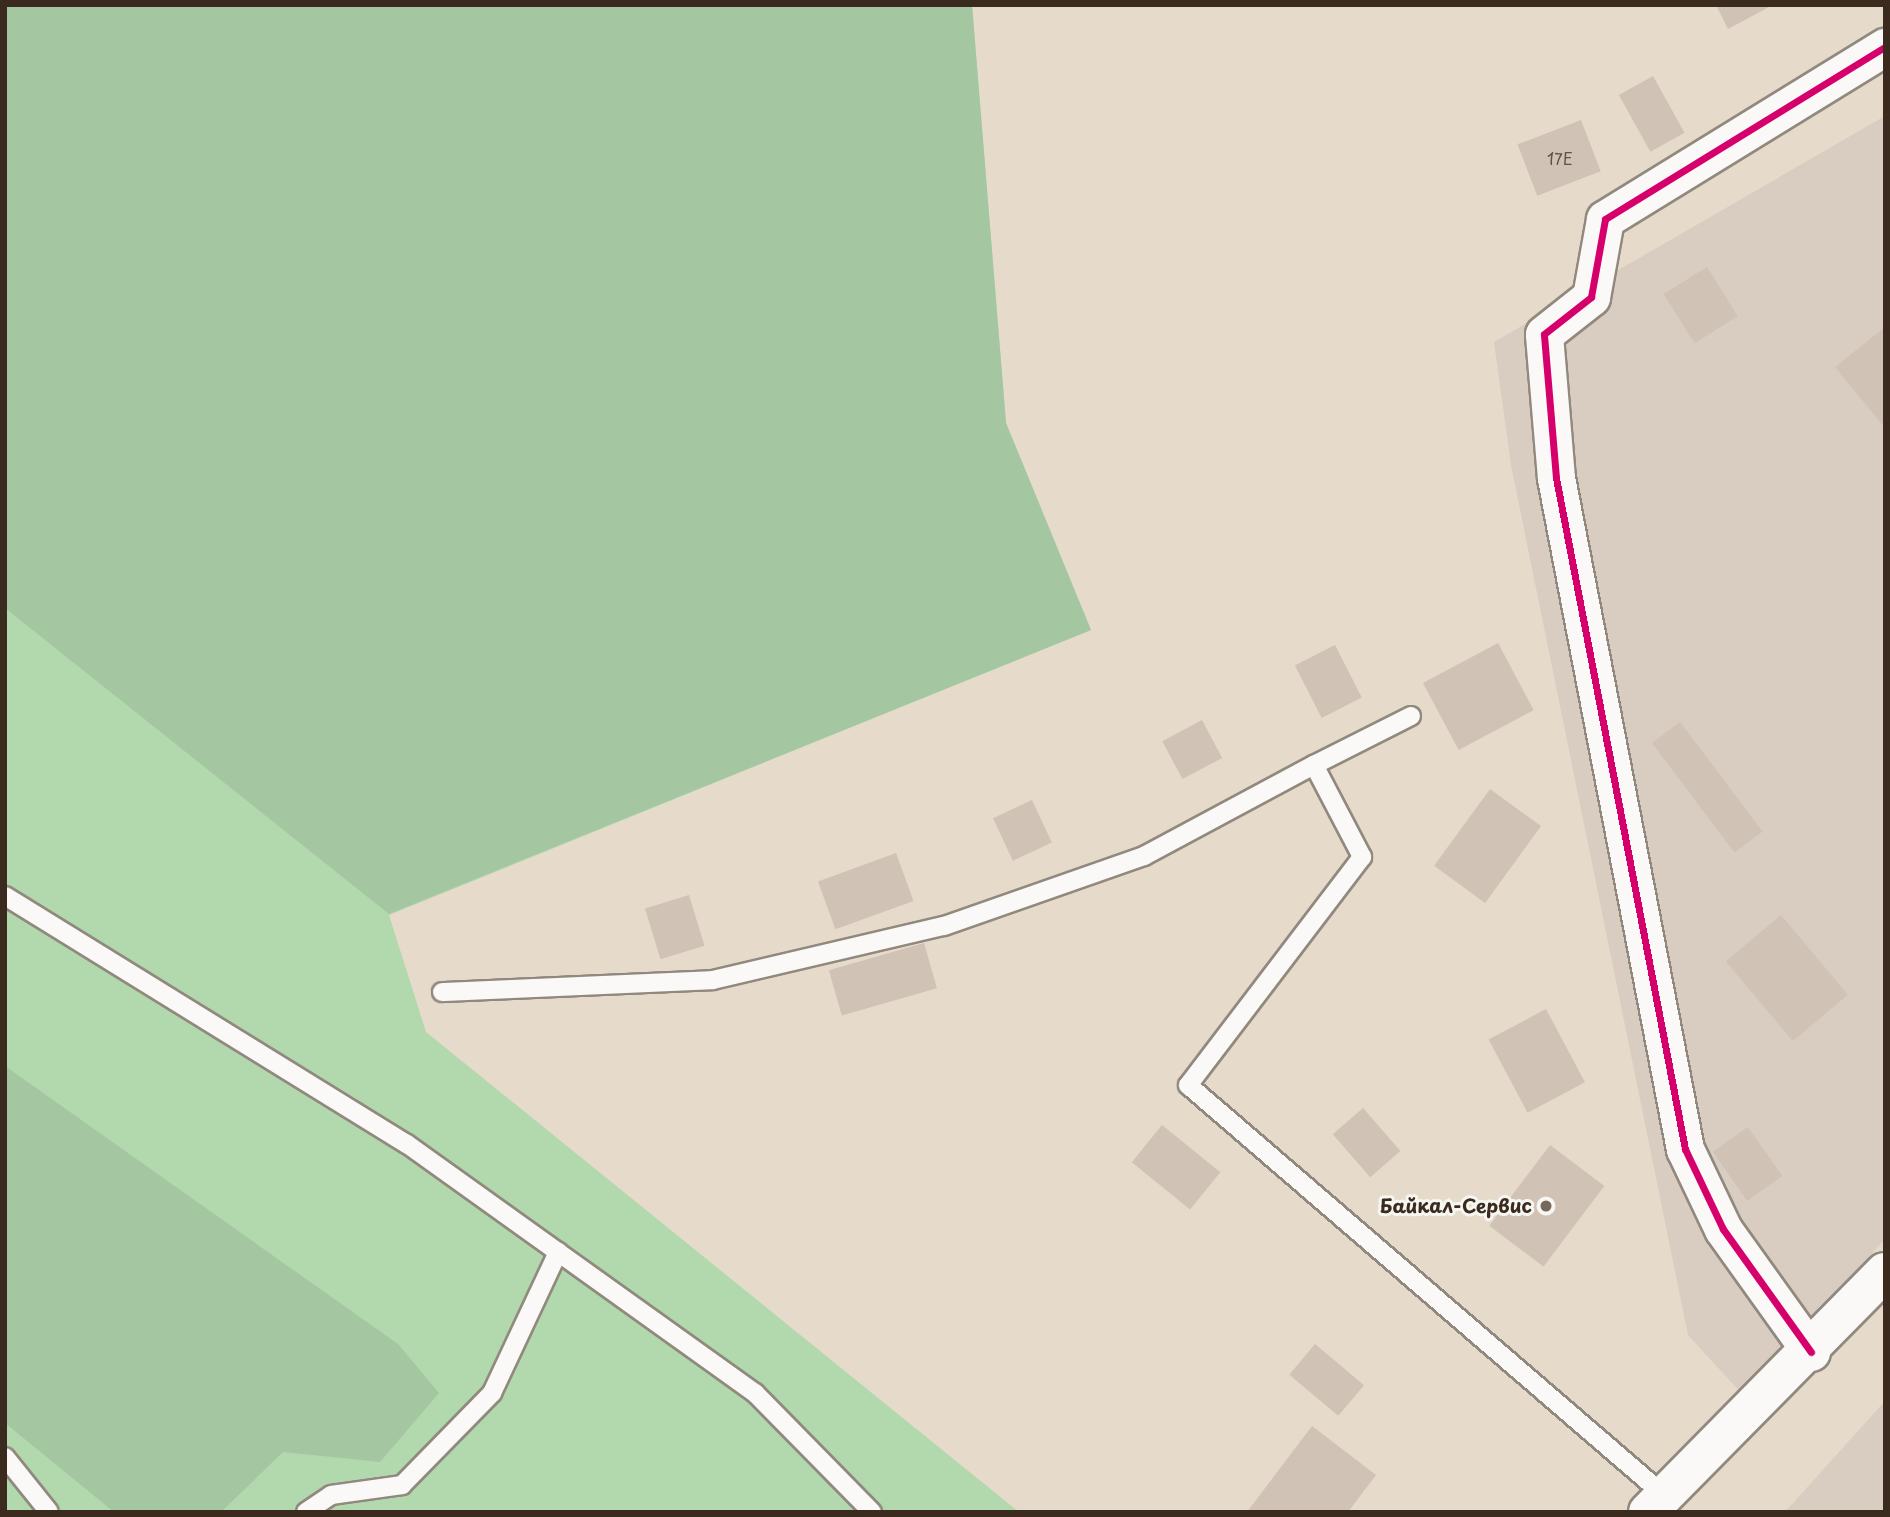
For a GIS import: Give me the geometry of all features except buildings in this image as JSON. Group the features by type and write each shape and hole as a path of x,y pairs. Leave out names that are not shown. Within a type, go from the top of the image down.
{"street":[{"path":"1811,1352 1723,1229 1685,1149 1556,478 1544,334 1591,297 1605,219 1885,47"},
{"path":"1656,1503 1811,1352 1885,1272"}],"lane":[{"path":"442,992 713,980 944,926 1144,856 1411,716"},
{"path":"1314,765 1362,857 1188,1085 1656,1503"},
{"path":"5,896 407,1144 755,1393 872,1512"},
{"path":"306,1512 331,1495 402,1485 492,1394 558,1252"},
{"path":"5,1457 49,1512"}],"shaded area":[{"path":"1885,116 1885,1239 1743,1395 1688,1335 1511,465 1494,342"},
{"path":"1885,1401 1885,1512 1785,1512"}],"green space":[{"path":"5,5 972,5 1006,423 1091,630 389,915 426,1032 1019,1512 5,1512"},
{"path":"5,5 972,5 1006,423 1091,630 389,914 5,608"},
{"path":"5,1066 398,1344 439,1393 380,1462 283,1452 221,1512 114,1512 5,1423"}],"cycle path":[{"path":"1811,1352 1723,1229 1685,1149 1556,478 1544,334 1591,297 1605,219 1885,47"}],"place":[{"name":"Байкал-Сервис","path":"1546,1206"}]}
